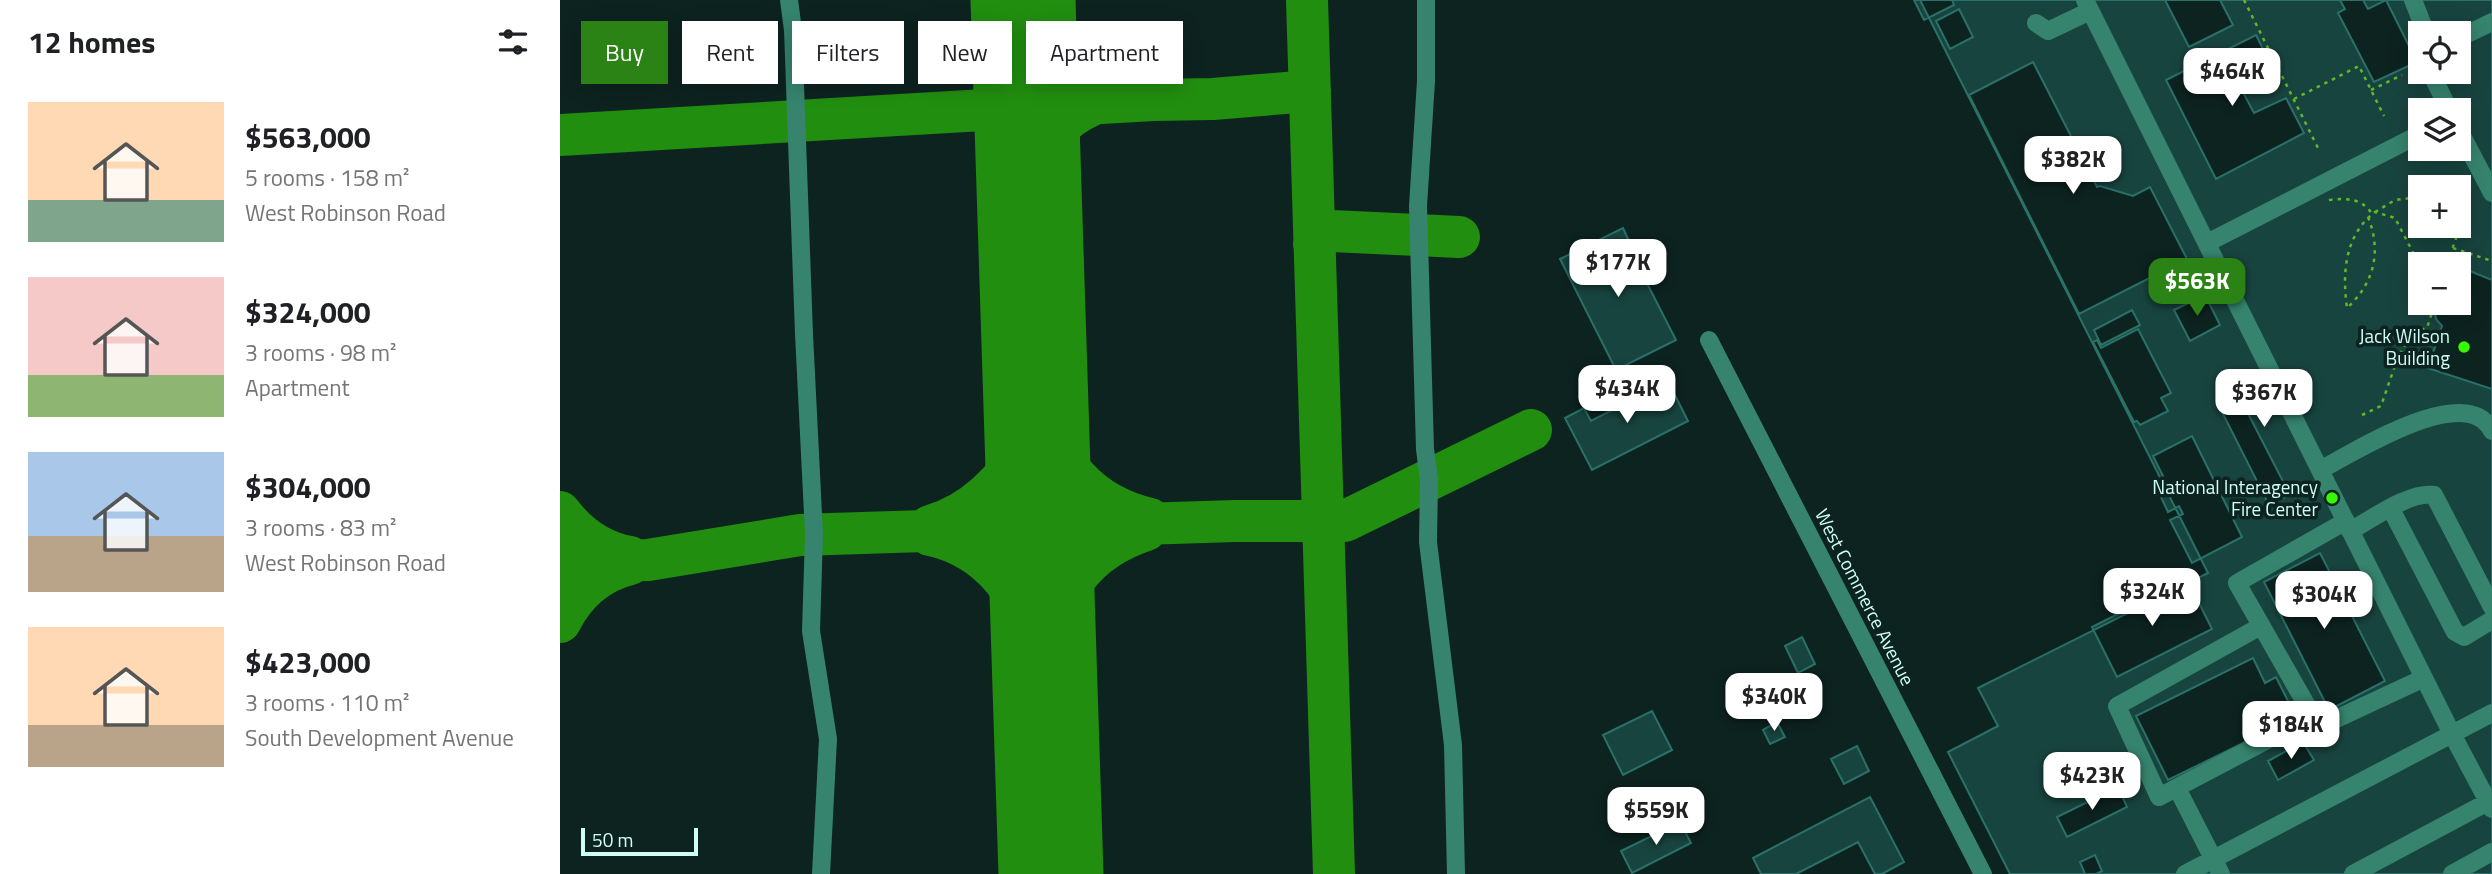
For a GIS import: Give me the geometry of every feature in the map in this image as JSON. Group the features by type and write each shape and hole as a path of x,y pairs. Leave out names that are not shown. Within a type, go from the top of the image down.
{"street":[{"path":"789,0 793,30 814,534 811,631 828,739 821,874"},
{"path":"1426,0 1426,81 1418,206 1425,449 1429,480 1428,542 1453,745 1456,874"},
{"path":"2413,0 2421,21"},
{"path":"2036,23 2049,31 2088,6 2490,805 2353,874"},
{"path":"2471,32 2492,22"},
{"path":"2207,243 2408,140"},
{"path":"2471,153 2492,193"},
{"name":"West Commerce Avenue","path":"1709,340 1983,874"},
{"path":"2320,470 2425,418 2451,412 2486,420 2492,431"},
{"path":"2421,671 2319,727 2237,583 2348,526 2412,497 2425,494 2434,495 2492,607"},
{"path":"2390,509 2455,632 2464,637 2492,620"},
{"path":"2262,626 2117,706 2159,797 2313,716"},
{"path":"2185,874 2217,867 2492,713"},
{"path":"2177,788 2217,867"},
{"path":"2452,874 2492,852"}],"path":[{"path":"2244,0 2319,150"},
{"path":"2294,99 2359,66 2384,116"},
{"path":"2371,90 2402,75"},
{"path":"2368,217 2376,250 2372,274 2361,295 2347,308 2344,283 2348,251 2354,234 2368,217 2374,213 2395,200 2408,198"},
{"path":"2321,201 2355,199 2374,213 2395,218 2412,252"},
{"path":"2452,252 2456,238"},
{"path":"2453,248 2492,261"},
{"path":"2362,415 2381,406 2398,357 2413,332 2427,328 2431,315"}],"building":[{"path":"1914,0 1952,0 1954,5 1924,20"},
{"name":"National Interagency Fire Center","path":"1920,0 2492,0 2492,874 2010,874 1948,752 1998,726 1978,688 2208,573"},
{"path":"2165,0 2220,0 2233,25 2189,47"},
{"path":"2340,0 2363,0 2368,9 2386,0 2408,44 2408,66 2374,82 2338,13 2345,9"},
{"path":"1959,9 1973,37 1950,49 1936,21"},
{"path":"2256,35 2273,69 2240,87 2254,113 2286,98 2304,133 2216,179 2166,80"},
{"path":"2033,62 2097,187 2133,196 2150,187 2187,259 2079,314 1969,95"},
{"path":"1623,228 1629,241 1626,242 1676,340 1616,370 1560,259"},
{"name":"Jack Wilson Building","path":"2471,271 2492,280 2492,389 2428,368 2442,326 2435,315 2471,315"},
{"path":"2205,295 2220,325 2190,341 2174,310"},
{"path":"2132,310 2140,325 2101,345 2094,330"},
{"path":"2138,329 2171,393 2161,398 2168,411 2140,425 2137,421 2134,422 2093,342 2097,340 2101,348"},
{"path":"1668,381 1688,421 1592,470 1565,418 1584,408 1591,421"},
{"path":"2239,396 2290,495 2269,505 2219,406"},
{"path":"2192,436 2242,537 2192,563 2170,520 2183,514 2179,506 2168,512 2160,495 2170,490 2153,456"},
{"path":"2320,553 2385,681 2329,710 2264,582"},
{"path":"2187,579 2212,629 2117,677 2092,627"},
{"path":"1802,637 1815,664 1798,673 1785,646"},
{"path":"2253,658 2265,683 2276,677 2296,717 2168,780 2136,716"},
{"path":"1652,711 1672,750 1623,775 1603,735"},
{"path":"1777,722 1785,737 1770,744 1763,730"},
{"path":"2303,742 2314,760 2278,780 2268,761"},
{"path":"1857,746 1869,771 1844,784 1831,759"},
{"path":"2118,787 2127,807 2067,837 2057,817"},
{"path":"1870,797 1904,862 1882,874 1875,874 1858,842 1796,874 1761,874 1753,858"},
{"path":"1680,822 1691,843 1632,873 1621,851"},
{"path":"2095,855 2102,871 2085,874 2080,862"}],"taxiway":[{"path":"1307,0 1334,874"},
{"path":"1024,24 1045,76 1063,92 1094,104"},
{"path":"560,135 1153,100 1213,99 1310,91"},
{"path":"1029,184 1051,135 1069,118 1094,104"},
{"path":"1314,244 1322,234 1332,231 1459,237"},
{"path":"1036,404 1054,444 1077,478 1108,503 1150,519"},
{"path":"930,526 960,514 999,482 1026,441 1036,404"},
{"path":"560,563 648,560 800,535 1235,521 1345,521 1531,430"},
{"path":"560,512 591,542 630,557"},
{"path":"1044,656 1057,613 1076,577 1089,562 1105,550 1146,530"},
{"path":"930,535 952,542 989,564 1003,579 1027,615 1044,656"},
{"path":"560,622 573,601 588,585 607,572 630,564"}],"runway":[{"path":"1023,0 1051,874"}],"place":[{"name":"Jack Wilson Building","path":"2464,347"},
{"name":"National Interagency Fire Center","path":"2332,498"}]}
